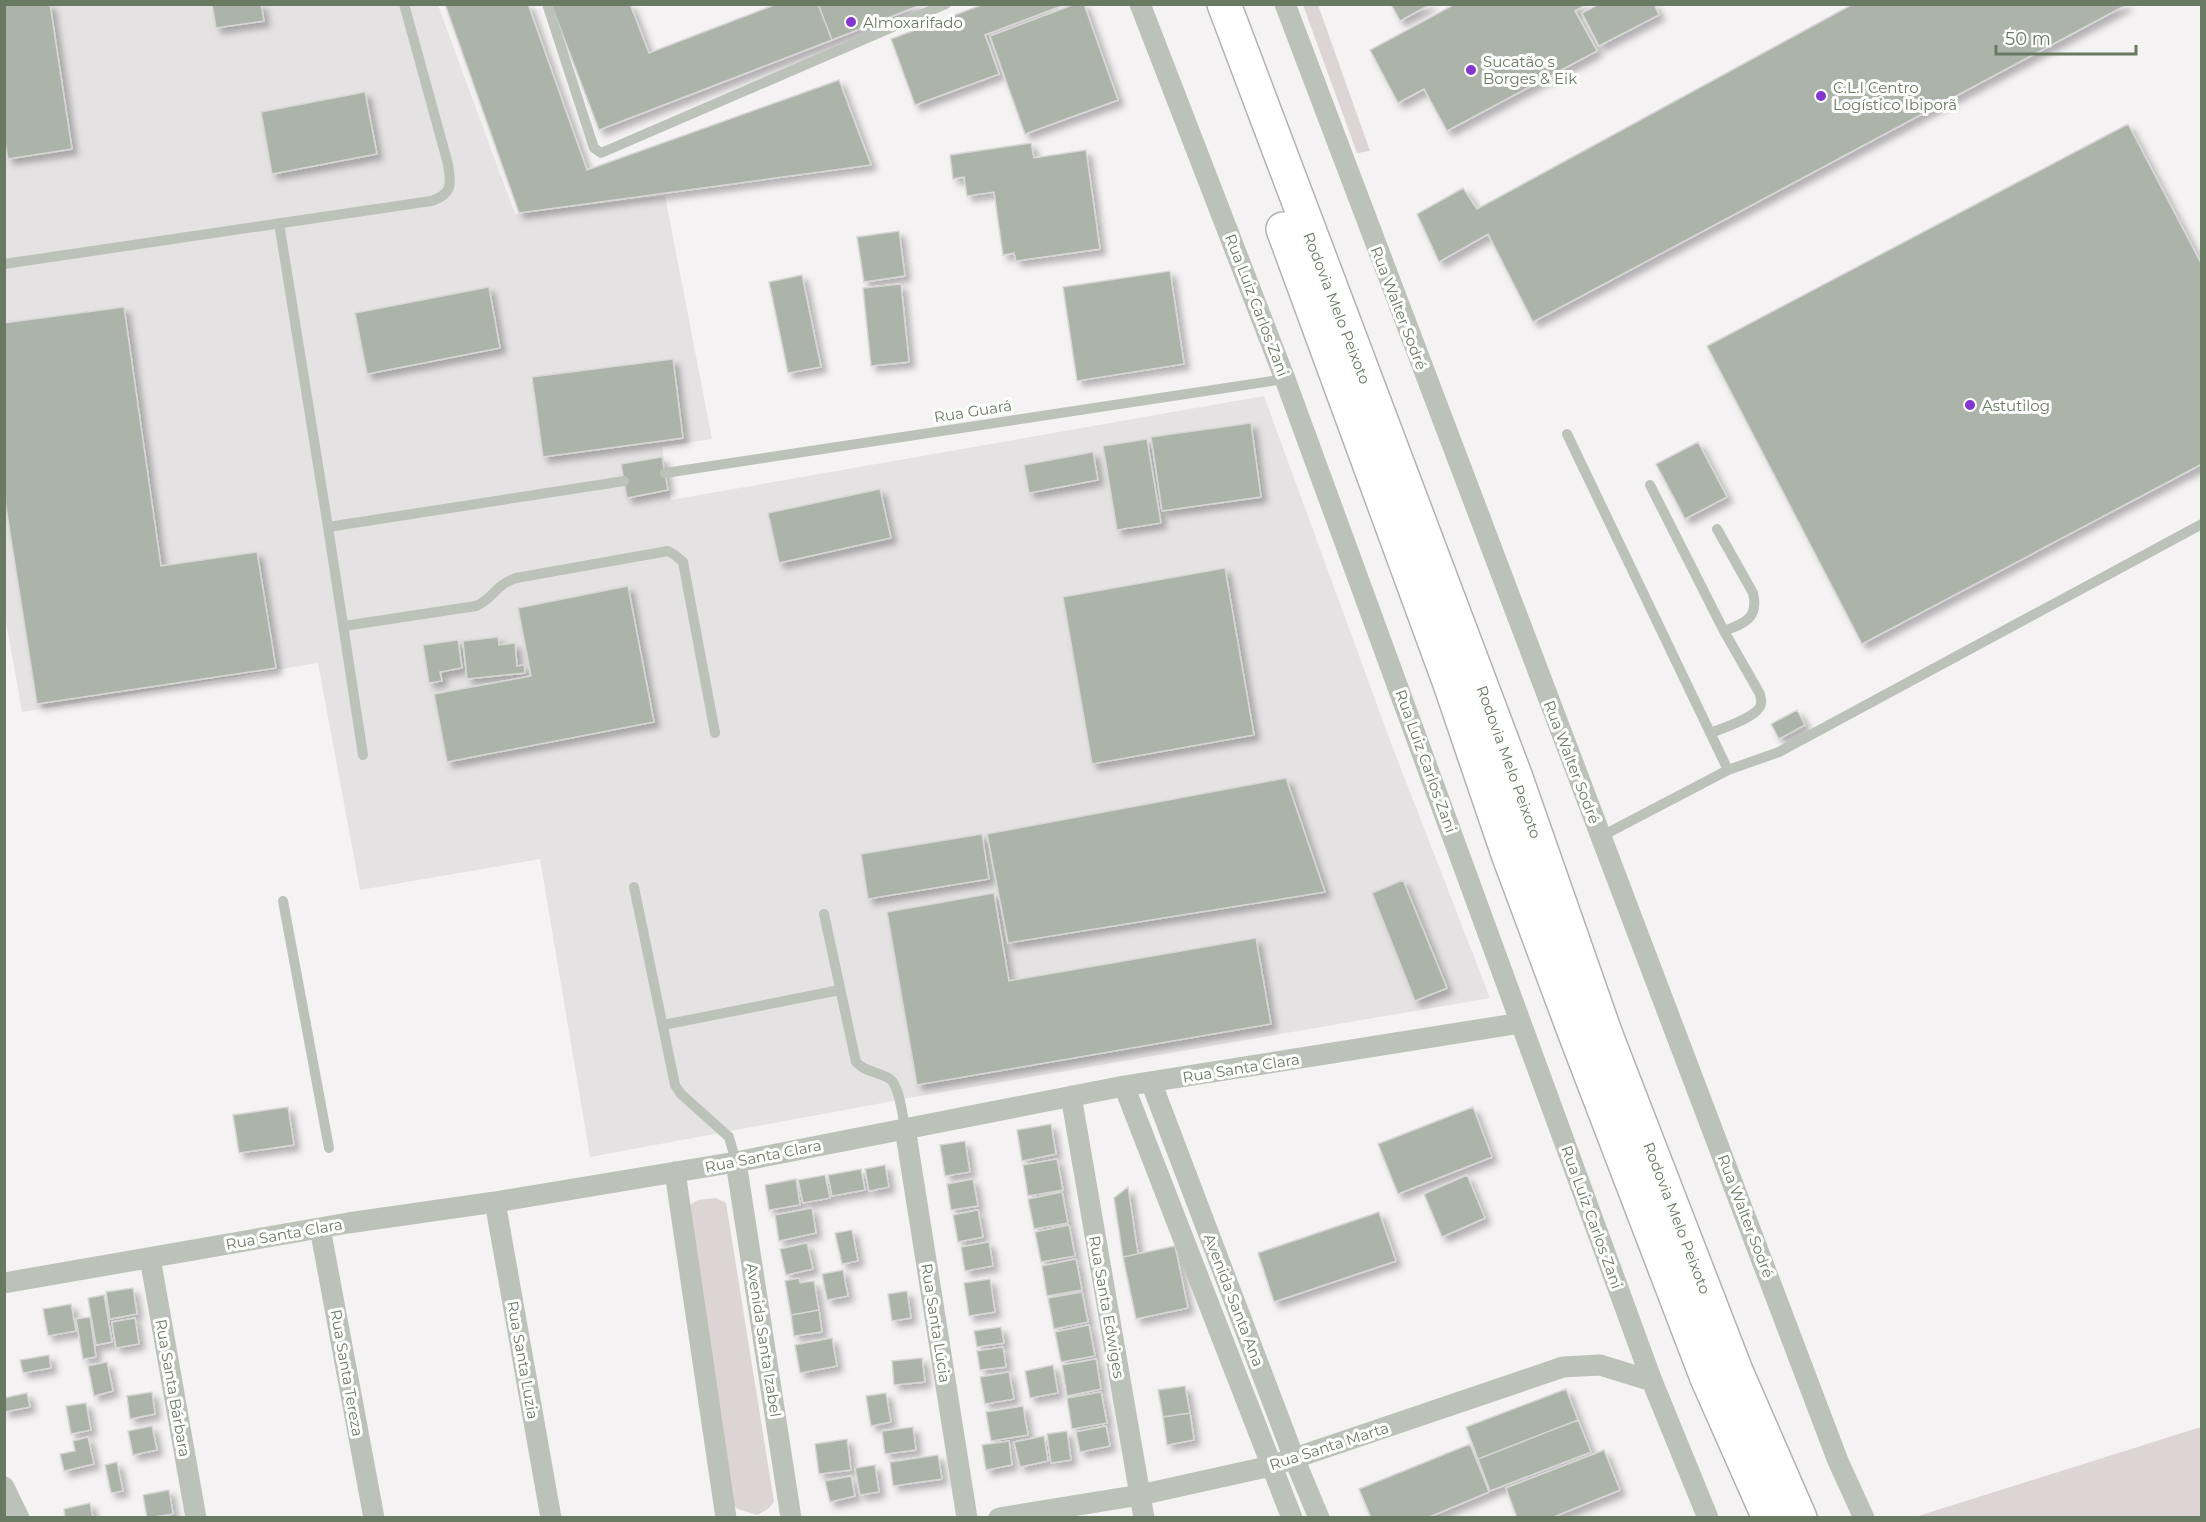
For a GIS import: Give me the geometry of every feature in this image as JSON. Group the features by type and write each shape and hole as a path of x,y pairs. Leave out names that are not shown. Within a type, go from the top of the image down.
{"main road":[{"name":"Rodovia Melo Peixoto","path":"1201,4 1449,681 1508,854 1578,1042 1707,1378 1769,1518"},
{"name":"Rodovia Melo Peixoto","path":"1224,4 1515,775 1606,1035 1736,1371 1800,1518"}],"street":[{"name":"Rua Luiz Carlos Zani","path":"1140,4 1285,379 1652,1381 1708,1518"},
{"name":"Rua Walter Sodré","path":"1285,4 1838,1461 1864,1518"},
{"name":"Rua Santa Clara","path":"4,1283 320,1228 495,1203 736,1162 1124,1086 1521,1023"},
{"name":"Avenida Santa Ana","path":"1151,1082 1319,1518"},
{"name":"Avenida Santa Ana","path":"1124,1086 1292,1518"},
{"name":"Rua Santa Edwiges","path":"1071,1096 1144,1518"},
{"name":"Rua Santa Lúcia","path":"905,1128 967,1518"},
{"name":"Avenida Santa Izabel","path":"736,1162 791,1518"},
{"path":"675,1172 726,1518"},
{"name":"Rua Santa Luzia","path":"495,1203 551,1518"},
{"name":"Rua Santa Tereza","path":"320,1228 374,1518"},
{"name":"Rua Santa Bárbara","path":"150,1258 196,1518"},
{"name":"Rua Santa Marta","path":"999,1518 1140,1495 1271,1466 1563,1367 1600,1365 1652,1381"},
{"path":"4,1487 19,1518"}],"lane":[{"path":"4,264 431,201 442,197 448,190 450,180 448,164 404,4"},
{"path":"547,4 594,148 601,153 946,4"},
{"path":"279,223 363,755"},
{"name":"Rua Guará","path":"665,473 1285,379"},
{"path":"1567,434 1728,770"},
{"path":"328,527 624,481"},
{"path":"1650,485 1724,631 1760,694 1761,704 1758,711 1711,733"},
{"path":"1600,837 1728,770 1779,752 2202,524"},
{"path":"1717,529 1753,593 1755,602 1752,615 1743,623 1724,631"},
{"path":"344,626 476,606 486,602 503,582 516,578 668,552 683,562 714,733"},
{"path":"634,887 675,1085 681,1094 729,1137 736,1162"},
{"path":"284,901 329,1148"},
{"path":"824,914 856,1062 861,1068 890,1079 895,1085 905,1128"},
{"path":"663,1025 840,990"}],"shaded area":[{"path":"4,5 438,5 515,214 665,196 712,439 662,447 671,500 1264,396 1391,743 1490,998 920,1096 590,1157 540,859 360,890 318,663 22,712 4,610"},
{"path":"1303,5 1318,5 1370,151 1357,153"},
{"path":"716,1198 726,1203 774,1502 768,1509 757,1515 738,1509 731,1504 690,1205 698,1200"},
{"path":"2201,1427 2201,1517 1915,1517"}],"building":[{"path":"4,4 50,4 72,149 8,159 4,137"},
{"path":"212,4 261,4 264,21 216,28"},
{"path":"445,4 528,4 587,170 839,80 871,165 519,213"},
{"path":"551,4 630,4 649,53 777,4 818,4 832,40 599,130"},
{"name":"Almoxarifado","path":"818,4 923,4 832,40"},
{"path":"984,4 1067,4 985,35 999,74 915,105 891,39"},
{"path":"1075,4 1084,4 1118,100 1025,134 990,36"},
{"path":"1391,4 1431,4 1400,21"},
{"name":"Sucatão s Borges & Eik","path":"1455,4 1587,4 1575,11 1597,51 1447,131 1424,89 1398,103 1370,50"},
{"path":"1599,4 1654,4 1659,15 1599,46 1582,13"},
{"name":"C.L.I Centro Logístico Ibiporã","path":"1853,4 2128,4 1533,322 1488,234 1439,262 1417,214 1463,188 1477,209"},
{"path":"365,92 377,154 272,174 261,112"},
{"name":"Astutilog","path":"2128,124 2202,265 2202,464 1862,644 1707,346"},
{"path":"1031,143 1034,158 1086,150 1100,249 1016,261 1014,253 1003,255 994,192 967,196 964,177 953,179 950,155"},
{"path":"899,231 905,276 864,282 857,237"},
{"path":"1170,271 1184,364 1077,381 1063,287"},
{"path":"802,275 821,367 788,373 769,282"},
{"path":"901,284 909,362 871,366 863,288"},
{"path":"489,287 500,348 367,374 355,313"},
{"path":"124,307 161,566 257,552 276,668 37,704 4,494 4,323"},
{"path":"673,359 683,438 543,457 532,377"},
{"path":"1251,423 1261,497 1162,511 1151,437"},
{"path":"1147,439 1161,523 1117,530 1103,446"},
{"path":"1698,442 1727,497 1685,519 1656,464"},
{"path":"1093,452 1098,480 1029,493 1024,465"},
{"path":"662,457 668,490 627,498 621,464"},
{"path":"880,489 891,538 779,563 768,513"},
{"path":"1225,568 1254,735 1092,764 1063,597"},
{"path":"628,586 654,722 447,762 434,694 531,676 518,608"},
{"path":"498,637 499,645 515,643 517,666 524,665 525,673 467,679 463,641"},
{"path":"458,640 462,668 440,672 442,681 429,683 423,645"},
{"path":"1797,710 1805,725 1779,739 1771,724"},
{"path":"1286,778 1325,892 1008,943 987,834"},
{"path":"982,834 989,879 868,899 861,854"},
{"path":"1403,880 1447,988 1415,1001 1372,893"},
{"path":"994,893 1009,981 1256,938 1271,1024 917,1085 887,912"},
{"path":"288,1107 294,1145 239,1153 233,1115"},
{"path":"1473,1107 1492,1157 1398,1194 1378,1144"},
{"path":"1051,1124 1056,1154 1022,1161 1017,1130"},
{"path":"965,1141 970,1172 945,1176 940,1145"},
{"path":"1057,1159 1063,1190 1028,1196 1023,1165"},
{"path":"885,1165 889,1187 869,1191 865,1169"},
{"path":"861,1169 865,1190 832,1196 828,1175"},
{"path":"825,1175 830,1198 803,1203 798,1180"},
{"path":"1467,1175 1485,1218 1442,1237 1424,1194"},
{"path":"796,1179 800,1205 769,1210 765,1185"},
{"path":"973,1179 978,1206 951,1210 947,1184"},
{"path":"1128,1187 1138,1254 1123,1257 1114,1198"},
{"path":"1062,1192 1068,1223 1034,1229 1028,1199"},
{"path":"812,1208 816,1233 779,1241 775,1215"},
{"path":"978,1210 983,1237 958,1242 953,1215"},
{"path":"1379,1212 1396,1261 1274,1302 1258,1253"},
{"path":"1069,1225 1075,1256 1041,1262 1035,1232"},
{"path":"852,1230 858,1261 842,1264 835,1233"},
{"path":"989,1242 993,1266 965,1271 961,1247"},
{"path":"807,1243 813,1269 786,1275 780,1249"},
{"path":"1175,1246 1188,1308 1136,1319 1123,1257"},
{"path":"1076,1259 1082,1290 1047,1296 1042,1266"},
{"path":"843,1270 848,1296 827,1300 822,1274"},
{"path":"799,1278 800,1283 814,1281 819,1310 791,1315 785,1281"},
{"path":"990,1279 995,1312 969,1316 964,1283"},
{"path":"133,1288 137,1314 110,1319 106,1292"},
{"path":"907,1291 911,1318 892,1321 888,1294"},
{"path":"1082,1292 1088,1322 1054,1329 1048,1298"},
{"path":"104,1295 112,1342 96,1345 88,1298"},
{"path":"71,1304 76,1331 48,1336 43,1309"},
{"path":"819,1310 822,1332 794,1336 791,1315"},
{"path":"90,1317 96,1357 83,1359 76,1319"},
{"path":"135,1318 139,1344 116,1348 112,1322"},
{"path":"1089,1325 1095,1356 1061,1362 1055,1332"},
{"path":"1001,1327 1004,1343 977,1347 974,1331"},
{"path":"832,1338 837,1366 800,1373 795,1345"},
{"path":"1003,1347 1006,1367 980,1370 977,1351"},
{"path":"49,1355 51,1368 23,1373 20,1360"},
{"path":"922,1358 925,1382 894,1385 892,1361"},
{"path":"1096,1359 1101,1389 1067,1396 1062,1365"},
{"path":"107,1362 113,1391 94,1396 88,1366"},
{"path":"1053,1365 1058,1393 1030,1398 1025,1371"},
{"path":"1009,1372 1014,1399 985,1404 980,1377"},
{"path":"1185,1386 1190,1413 1163,1417 1158,1390"},
{"path":"1566,1389 1578,1420 1478,1459 1466,1427"},
{"path":"152,1392 155,1414 130,1419 127,1396"},
{"path":"1101,1392 1107,1423 1072,1429 1067,1398"},
{"path":"27,1393 30,1407 4,1412 4,1398"},
{"path":"886,1393 891,1422 871,1426 866,1396"},
{"path":"86,1403 91,1430 71,1434 66,1406"},
{"path":"1023,1406 1028,1435 991,1441 986,1412"},
{"path":"1190,1413 1194,1440 1167,1445 1163,1417"},
{"path":"1578,1420 1591,1452 1490,1491 1478,1459"},
{"path":"152,1426 157,1450 133,1455 128,1431"},
{"path":"1106,1426 1110,1446 1080,1452 1076,1432"},
{"path":"913,1427 916,1450 885,1454 882,1431"},
{"path":"1067,1431 1071,1460 1051,1463 1047,1434"},
{"path":"1044,1436 1048,1461 1020,1467 1014,1442"},
{"path":"88,1437 94,1464 64,1471 60,1454 75,1451 73,1441"},
{"path":"847,1439 851,1470 819,1474 815,1444"},
{"path":"1009,1441 1012,1465 986,1470 982,1445"},
{"path":"1470,1444 1489,1492 1427,1518 1371,1518 1359,1489"},
{"path":"1604,1450 1620,1490 1551,1518 1517,1518 1506,1488"},
{"path":"938,1455 942,1479 893,1486 890,1462"},
{"path":"117,1462 123,1491 111,1493 105,1465"},
{"path":"875,1465 879,1492 860,1495 855,1468"},
{"path":"851,1476 855,1496 830,1502 825,1481"},
{"path":"169,1490 173,1514 147,1518 143,1495"},
{"path":"90,1503 93,1518 65,1518 64,1509"}],"place":[{"name":"Almoxarifado","path":"851,22"},
{"name":"Sucatão s Borges & Eik","path":"1471,70"},
{"name":"C.L.I Centro Logístico Ibiporã","path":"1821,96"},
{"name":"Astutilog","path":"1970,405"}]}
